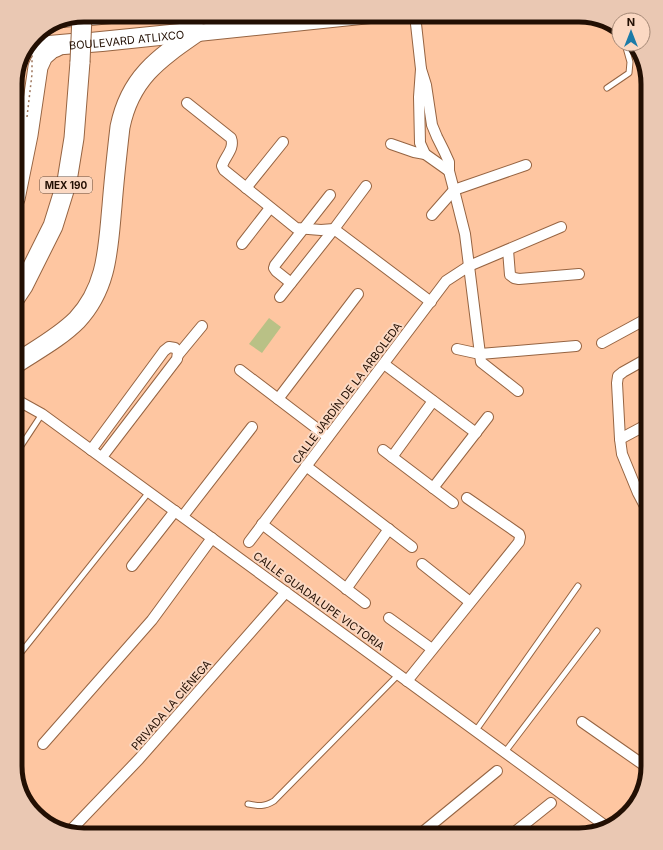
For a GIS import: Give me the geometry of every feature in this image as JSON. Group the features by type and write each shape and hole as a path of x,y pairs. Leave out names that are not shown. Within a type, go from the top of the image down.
{"highway":[{"name":"MEX 190","path":"22,285 53,226 67,181 74,138 82,22"},
{"path":"22,359 69,328 91,301 101,281 108,249 120,127 126,103 138,82 151,67 200,28"},
{"path":"22,165 38,67 43,56 51,49 56,47"}],"main road":[{"name":"BOULEVARD ATLIXCO","path":"33,49 102,43 200,28 278,22"}],"street":[{"path":"416,22 421,68 426,85 432,125 449,162 465,234 481,362 518,391"},
{"path":"421,68 419,137 425,154"},
{"path":"187,103 231,138 233,142 232,149 222,166 224,170 270,208 296,228 326,230 334,229 430,302"},
{"path":"246,188 283,142"},
{"path":"390,144 425,154 450,171"},
{"path":"432,216 454,190 526,165"},
{"path":"280,297 366,186"},
{"path":"291,283 276,271 274,268 275,265 330,195"},
{"path":"242,244 270,208"},
{"name":"CALLE JARDÍN DE LA ARBOLEDA","path":"249,542 446,281 469,266 562,227"},
{"path":"508,250 510,275 514,278 518,279 579,274"},
{"path":"278,399 358,294"},
{"path":"602,343 641,322"},
{"path":"102,457 177,359 178,355 202,326"},
{"path":"457,349 480,354 576,346"},
{"path":"91,450 164,351 169,347 174,348 178,352 178,355"},
{"path":"641,362 618,376 616,383 622,454 641,499"},
{"path":"384,364 476,433"},
{"path":"240,370 328,437"},
{"path":"392,457 433,401"},
{"name":"CALLE GUADALUPE VICTORIA","path":"22,403 42,414 102,457 602,823"},
{"path":"434,488 488,417"},
{"path":"132,566 179,514 252,427"},
{"path":"620,439 641,428"},
{"path":"383,450 453,502"},
{"path":"306,466 412,547"},
{"path":"407,681 519,542 520,537 518,534 467,498"},
{"path":"262,524 365,603"},
{"path":"346,589 389,529"},
{"path":"43,744 152,620 212,538"},
{"path":"422,564 470,602"},
{"name":"PRIVADA LA CIÉNEGA","path":"74,827 139,759 286,592"},
{"path":"389,618 432,650"},
{"path":"582,722 641,763"},
{"path":"428,828 497,771"},
{"path":"520,828 551,803"}],"lane":[{"path":"69,24 91,22"},
{"path":"41,39 200,28"},
{"path":"607,88 629,73 630,62 627,52"},
{"path":"22,444 42,414"},
{"path":"22,651 149,492"},
{"path":"475,730 578,586"},
{"path":"504,752 597,631"},
{"path":"248,804 260,806 268,805 274,802 399,674"}],"path":[{"path":"27,116 32,74 32,50"}],"green space":[{"path":"269,318 281,327 262,353 249,344"}]}
